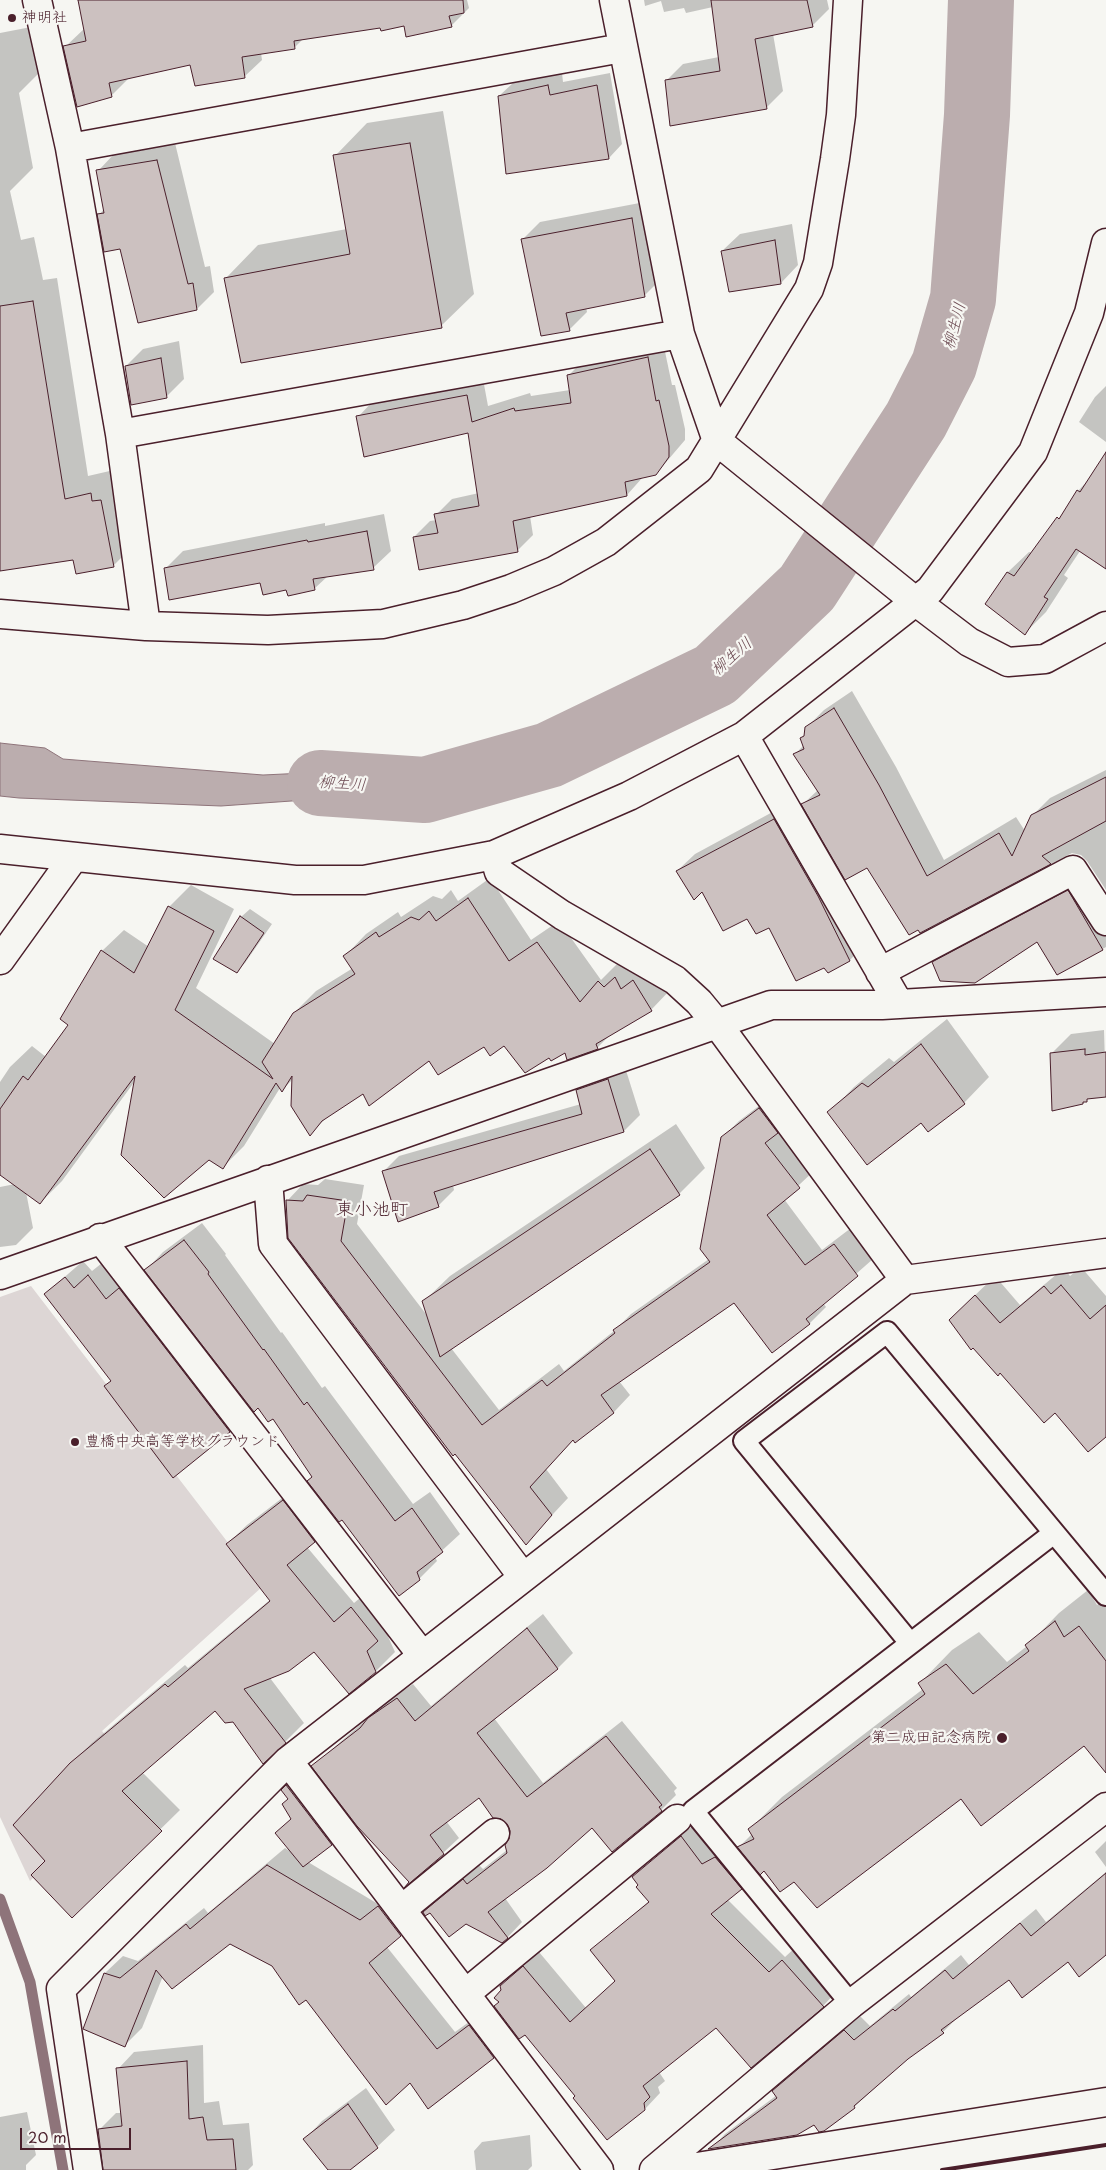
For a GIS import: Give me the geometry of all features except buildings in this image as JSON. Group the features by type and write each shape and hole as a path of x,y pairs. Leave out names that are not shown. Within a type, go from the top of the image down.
{"street":[{"path":"37,0 70,148 120,434 146,626"},
{"path":"614,0 680,334 717,441 881,575 968,642 1008,662 1045,659 1106,626"},
{"path":"0,614 146,626 268,630 383,624 495,595 554,571 606,542 699,469 717,441 732,412 809,289 818,263 841,115 848,0"},
{"path":"70,148 622,48"},
{"path":"0,849 295,880 364,880 494,855 629,796 744,736 930,590 1033,452 1090,313 1106,243"},
{"path":"120,434 680,334"},
{"path":"744,736 899,1004"},
{"path":"494,855 498,872 562,915 675,980 699,1002 718,1024 905,1280"},
{"path":"0,960 74,857"},
{"path":"880,972 1072,870 1106,921"},
{"path":"0,1275 100,1238 771,1005 899,1004 1106,992"},
{"path":"268,1180 273,1244 523,1577"},
{"path":"100,1238 422,1655"},
{"path":"88,2170 61,1989 288,1761 905,1280 1106,1253"},
{"path":"288,1761 599,2170"},
{"path":"654,2170 851,2004 1106,1807"},
{"path":"465,1994 677,1820"},
{"path":"401,1910 495,1833"},
{"path":"678,2170 1106,2102"}],"lane":[{"path":"910,1643 744,1441 887,1332 1106,1595"},
{"path":"851,2004 693,1811 1054,1533"}],"shaded area":[{"name":"豊橋中央高等学校グラウンド","path":"31,1286 262,1587 102,1731 137,1774 30,1881 0,1817 0,1297"}],"water":[{"path":"0,743 45,748 63,759 263,775 347,771 431,759 468,774 390,794 221,806 19,798 0,796"}],"waterway":[{"name":"柳生川","path":"320,783 425,790 549,755 715,675 807,588 916,420 944,365 963,299 977,115 981,0"},
{"path":"0,1899 30,1982 63,2170"}],"railway":[{"path":"942,2170 1106,2145"}],"place":[{"name":"神明社","path":"12,18"},
{"name":"豊橋中央高等学校グラウンド","path":"75,1442"},
{"name":"第二成田記念病院","path":"1002,1738"}],"district":[{"name":"東小池町","path":"372,1210"}]}
